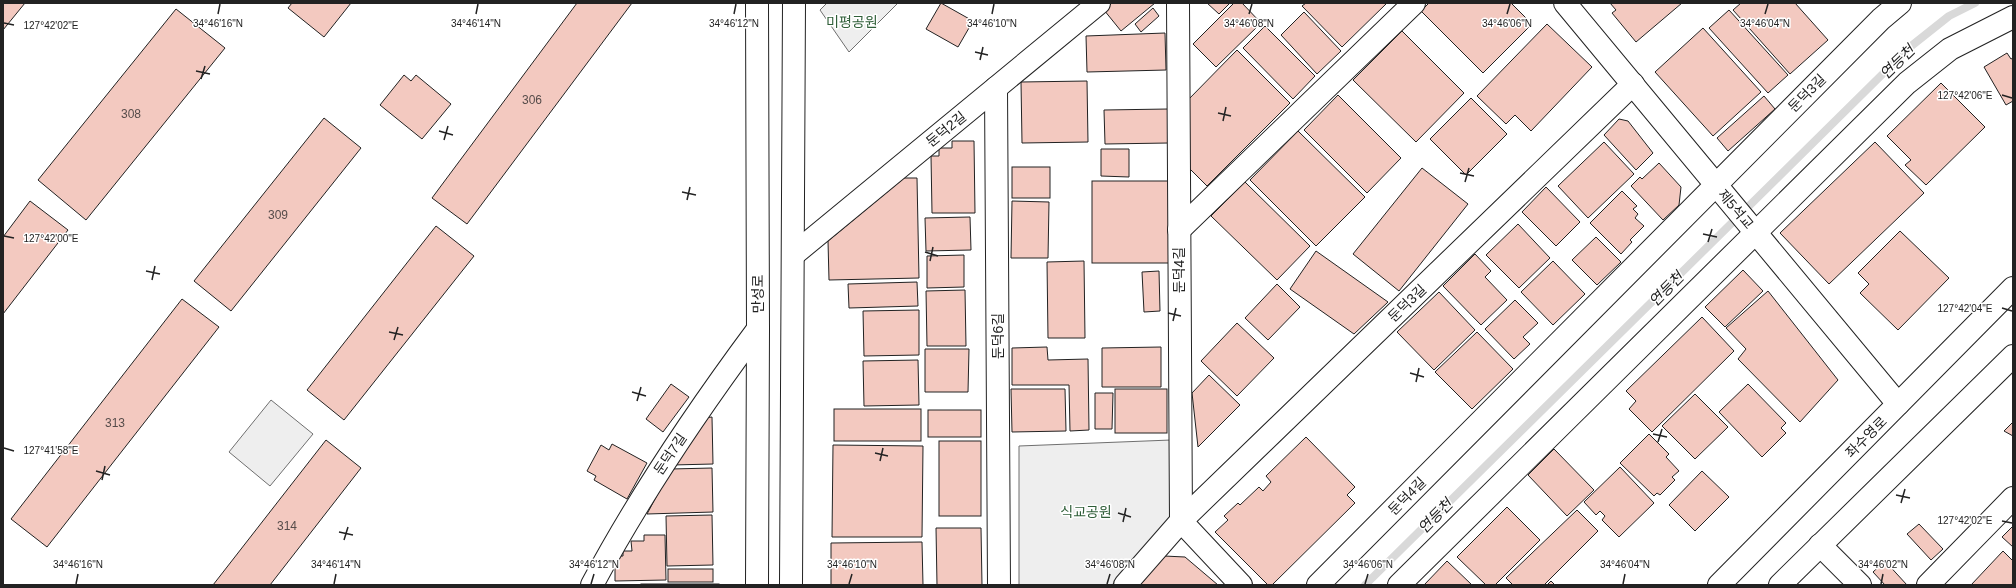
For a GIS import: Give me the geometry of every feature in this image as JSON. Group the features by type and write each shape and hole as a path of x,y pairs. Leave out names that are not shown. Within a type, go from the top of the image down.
{"street":[{"name":"만성로","path":"757,3 757,585"},
{"path":"791,585 794,3"},
{"name":"둔덕2길","path":"793,255 1099,3"},
{"name":"둔덕4길","path":"1178,3 1181,521"},
{"path":"1179,230 1414,3"},
{"path":"1565,3 1716,184"},
{"name":"둔덕3길","path":"1495,407 1716,184 1900,3"},
{"path":"1399,585 1907,83 1950,49 2013,17"},
{"name":"둔덕3길","path":"1181,521 1633,84"},
{"name":"둔덕6길","path":"996,88 999,585"},
{"name":"제5석교","path":"1716,184 1756,233"},
{"path":"1756,233 1898,404"},
{"name":"좌수영로","path":"1719,585 2013,288"},
{"name":"둔덕7길","path":"592,585 652,480 704,402 758,329"},
{"path":"1780,585 2013,356"},
{"name":"둔덕4길","path":"1318,585 1495,407"},
{"path":"1928,585 2013,498"},
{"path":"1125,585 1181,521 1241,585"},
{"path":"1820,545 1860,585"}],"green space":[{"name":"미평공원","path":"827,3 898,3 849,52 820,10"},
{"path":"271,400 313,434 270,486 229,452"},
{"name":"식교공원","path":"1171,440 1172,516 1112,585 1019,585 1019,446"}],"building":[{"path":"3,3 25,3 3,30"},
{"path":"292,3 351,3 324,37 288,8"},
{"path":"577,3 632,3 467,224 432,198"},
{"path":"941,3 973,21 958,47 926,29"},
{"path":"1112,3 1155,3 1121,31 1104,10"},
{"path":"1207,3 1230,3 1219,14"},
{"path":"1234,3 1242,3 1261,23 1216,67 1193,44"},
{"path":"1306,3 1387,3 1342,47 1302,6"},
{"path":"1429,3 1511,3 1532,24 1483,73 1421,11"},
{"path":"1610,3 1682,3 1636,42 1612,13 1616,10"},
{"path":"1741,3 1795,3 1828,40 1790,74 1733,10"},
{"path":"1153,8 1159,16 1141,32 1135,24"},
{"path":"176,9 225,48 86,220 38,180"},
{"path":"1729,10 1788,75 1768,93 1709,28"},
{"path":"1304,12 1341,51 1317,74 1281,35"},
{"path":"1547,24 1592,67 1531,131 1515,115 1506,124 1477,96"},
{"path":"1265,26 1315,76 1293,99 1243,48"},
{"path":"1703,28 1761,92 1713,136 1655,72"},
{"path":"1402,31 1464,93 1416,142 1353,80"},
{"path":"1165,33 1166,70 1087,72 1086,36"},
{"path":"1237,50 1290,103 1207,186 1186,165 1187,101"},
{"path":"2007,53 2011,59 2013,58 2013,101 2006,105 1984,67"},
{"path":"404,75 411,81 416,75 451,104 422,139 380,105"},
{"path":"1087,81 1088,142 1022,143 1021,82"},
{"path":"1941,83 1985,127 1926,185 1905,165 1911,160 1887,136"},
{"path":"1338,95 1401,158 1367,193 1304,130"},
{"path":"1764,96 1775,109 1728,151 1717,138"},
{"path":"1471,98 1507,134 1466,175 1430,139"},
{"path":"1168,109 1168,143 1105,144 1104,110"},
{"path":"324,118 361,148 231,311 194,281"},
{"path":"1619,119 1628,121 1653,153 1636,170 1604,135"},
{"path":"1298,131 1365,197 1316,246 1250,180"},
{"path":"952,141 974,141 975,213 932,213 931,156 939,156 939,148 952,148"},
{"path":"1604,142 1634,174 1588,218 1558,186"},
{"path":"1875,142 1924,193 1829,284 1780,233"},
{"path":"1101,149 1129,149 1129,177 1101,176"},
{"path":"1659,163 1681,187 1679,205 1663,220 1631,186 1640,177 1642,179"},
{"path":"1012,167 1050,167 1050,198 1012,198"},
{"path":"1422,168 1468,204 1399,291 1353,254"},
{"path":"904,178 917,178 919,278 829,280 828,241"},
{"path":"1092,181 1170,181 1170,263 1092,263"},
{"path":"1245,182 1310,246 1277,280 1211,216"},
{"path":"1546,187 1580,222 1556,246 1522,212"},
{"path":"1622,191 1637,206 1633,209 1638,214 1635,218 1644,226 1630,240 1632,242 1621,254 1590,223"},
{"path":"30,201 68,230 3,314 3,237"},
{"path":"1012,201 1049,202 1048,258 1011,258"},
{"path":"970,217 971,250 926,251 925,218"},
{"path":"1518,224 1550,258 1519,288 1486,255"},
{"path":"436,226 474,256 344,420 307,390"},
{"path":"1900,231 1949,278 1898,330 1860,293 1869,284 1858,273"},
{"path":"1596,237 1621,262 1597,285 1572,260"},
{"path":"1316,251 1388,302 1354,334 1290,289"},
{"path":"1475,254 1491,271 1485,277 1507,300 1481,325 1443,286"},
{"path":"964,255 964,287 927,288 927,256"},
{"path":"1084,261 1085,338 1048,338 1047,262"},
{"path":"1553,261 1585,294 1553,325 1521,292"},
{"path":"1743,270 1763,291 1725,327 1705,307"},
{"path":"1159,271 1160,311 1144,312 1142,272"},
{"path":"917,282 918,306 849,308 848,284"},
{"path":"1277,284 1300,307 1268,340 1245,318"},
{"path":"965,290 966,346 927,346 926,291"},
{"path":"1768,291 1838,380 1800,422 1738,359 1746,349 1726,328"},
{"path":"1439,292 1475,330 1434,370 1397,332"},
{"path":"182,299 219,327 47,547 11,519"},
{"path":"1515,300 1538,323 1523,337 1530,344 1514,359 1485,329"},
{"path":"919,310 919,355 864,356 863,311"},
{"path":"1702,317 1734,351 1652,432 1629,409 1636,401 1626,391"},
{"path":"1237,323 1274,358 1237,396 1201,361"},
{"path":"1477,332 1513,369 1472,409 1435,372"},
{"path":"1047,347 1048,360 1088,359 1089,430 1070,431 1069,385 1012,385 1012,348"},
{"path":"1161,347 1161,387 1102,387 1102,348"},
{"path":"925,349 969,349 968,392 925,392"},
{"path":"918,360 919,405 864,406 863,361"},
{"path":"1209,375 1240,405 1198,447 1192,393"},
{"path":"671,384 689,397 663,432 646,419"},
{"path":"1748,384 1786,423 1781,428 1786,433 1762,457 1719,412"},
{"path":"1011,389 1065,389 1066,431 1012,432"},
{"path":"1115,389 1167,389 1167,433 1115,433"},
{"path":"1095,393 1113,393 1112,429 1095,429"},
{"path":"1695,394 1728,427 1695,459 1662,426"},
{"path":"834,409 921,409 921,441 834,441"},
{"path":"928,410 981,410 981,437 928,437"},
{"path":"712,417 713,464 672,465 703,418"},
{"path":"2013,422 2013,436 2004,431"},
{"path":"1649,434 1669,454 1666,457 1679,471 1672,477 1675,480 1660,495 1657,493 1654,496 1620,463"},
{"path":"1306,437 1355,487 1347,495 1355,503 1272,585 1268,585 1215,532 1228,520 1224,516 1238,503 1240,505 1259,487 1263,491 1271,482 1266,476"},
{"path":"326,440 361,468 270,585 213,585"},
{"path":"939,441 981,441 981,516 939,516"},
{"path":"612,444 647,463 627,499 594,480 596,476 587,471 601,445 609,450"},
{"path":"833,445 923,446 922,537 832,537"},
{"path":"1554,449 1594,490 1567,516 1528,475"},
{"path":"1620,467 1654,503 1619,537 1602,520 1605,516 1600,511 1596,515 1584,502"},
{"path":"712,468 713,512 647,514 671,469"},
{"path":"1702,471 1729,497 1695,531 1669,505"},
{"path":"1507,507 1540,540 1495,585 1486,585 1457,557"},
{"path":"1577,510 1598,531 1544,585 1513,585 1506,578"},
{"path":"712,515 713,565 667,566 666,516"},
{"path":"1919,524 1943,549 1931,560 1907,534"},
{"path":"2013,526 2013,547 2002,537"},
{"path":"936,528 981,528 982,585 937,585"},
{"path":"644,535 665,535 666,580 615,581 615,556 623,556 623,551 632,551 631,541 644,541"},
{"path":"922,542 923,585 831,585 831,543"},
{"path":"2003,551 2013,561 2013,585 1971,585"},
{"path":"1164,556 1185,557 1218,585 1140,585"},
{"path":"1447,561 1472,585 1424,585"},
{"path":"1885,561 1907,585 1885,585 1873,572"},
{"path":"668,569 713,569 713,582 668,582"},
{"path":"1551,581 1555,585 1547,585"},
{"path":"719,584 719,585 641,585"}],"waterway":[{"name":"연등천","path":"1365,585 1910,47 1949,16 1975,3"}]}
